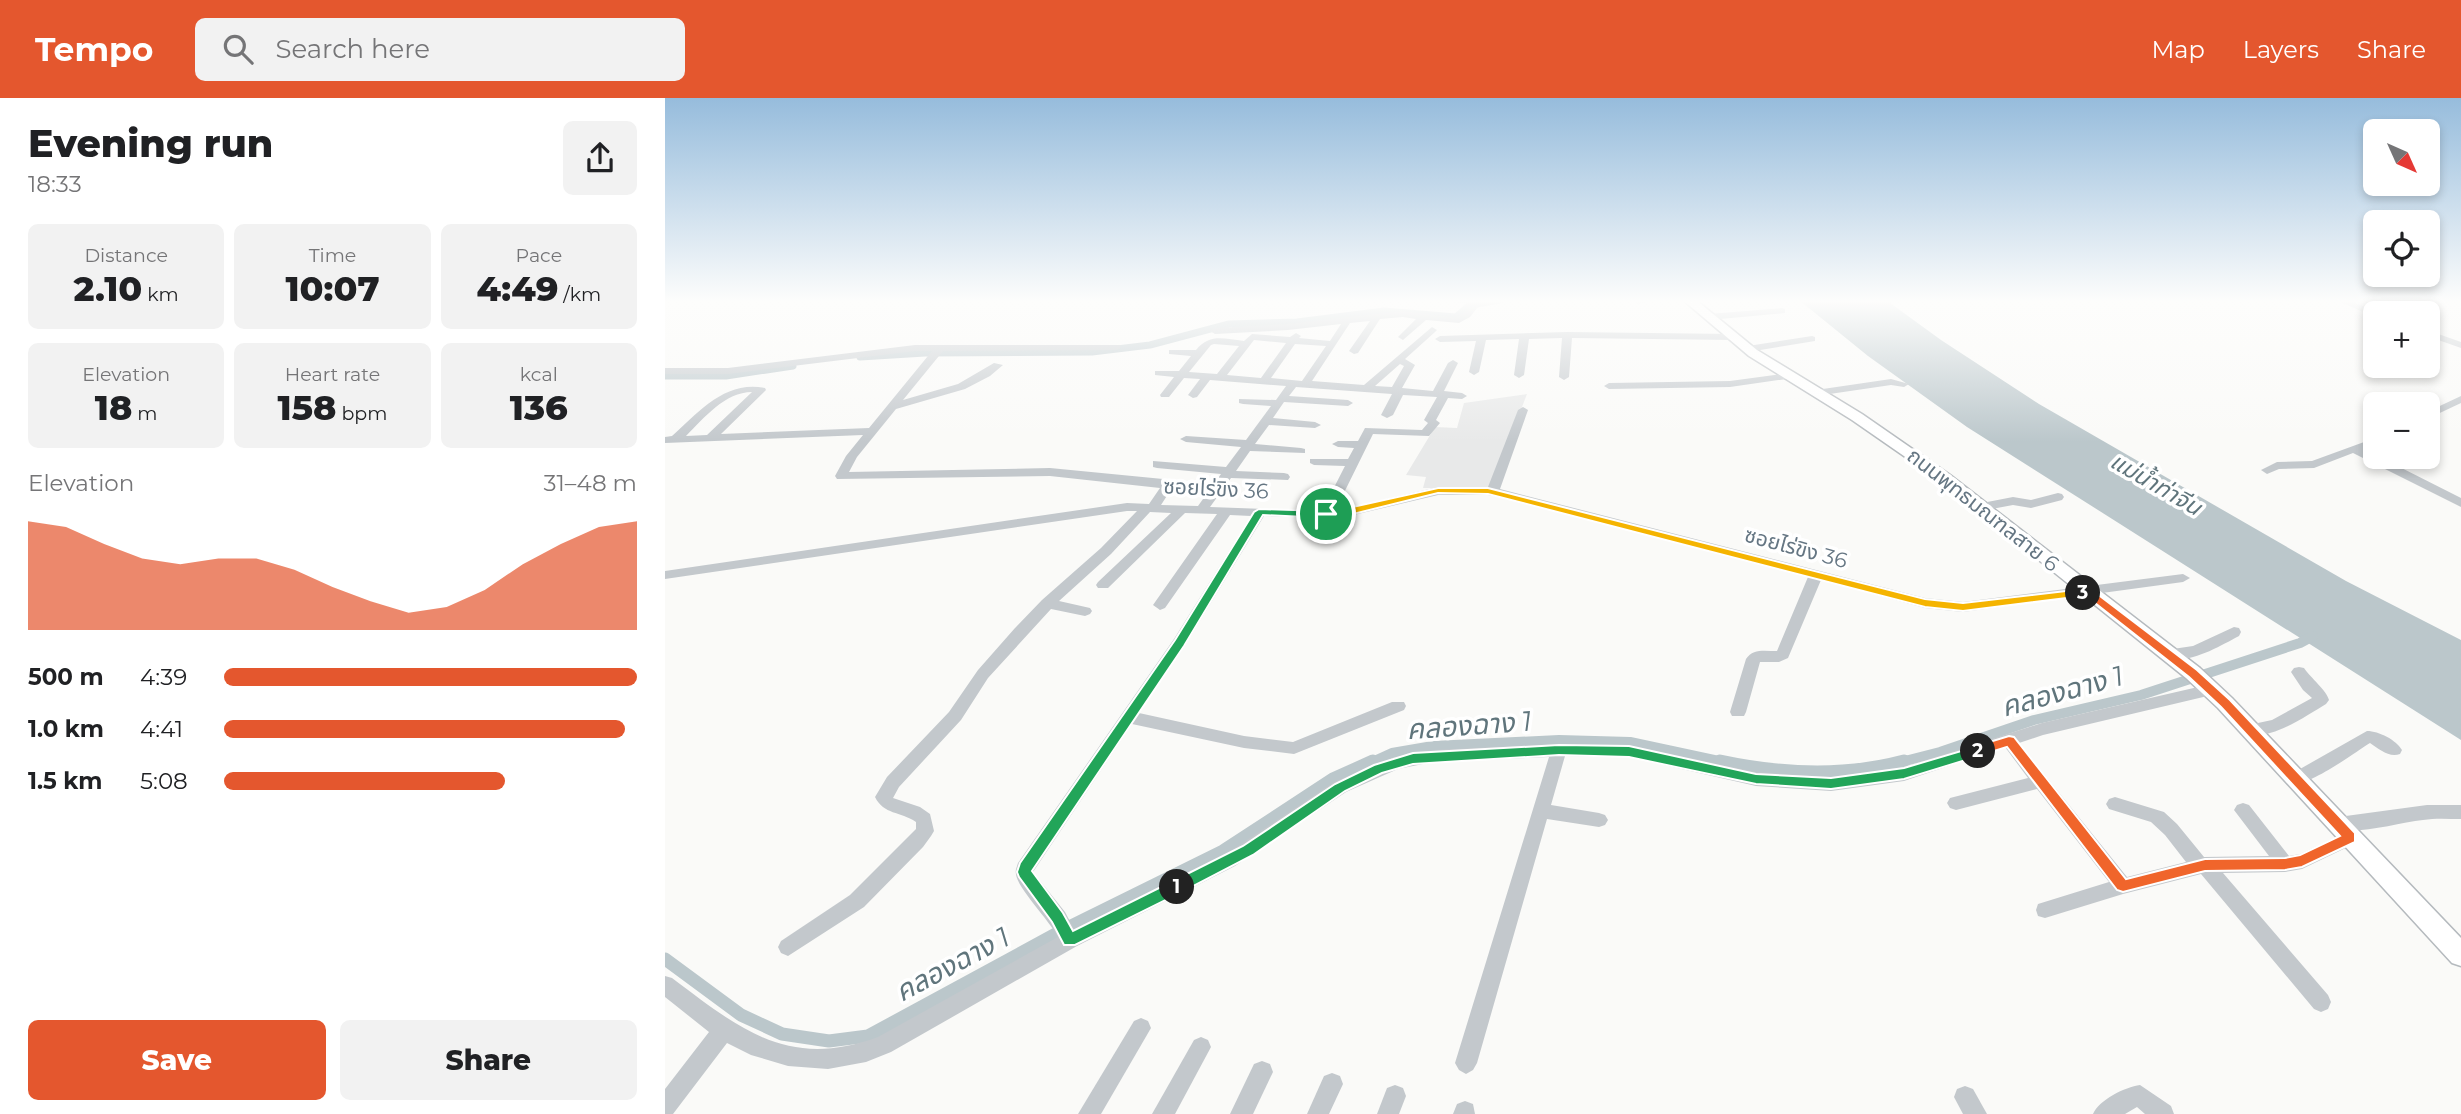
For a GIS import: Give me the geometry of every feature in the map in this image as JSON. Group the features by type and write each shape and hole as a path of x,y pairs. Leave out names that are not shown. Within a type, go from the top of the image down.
{"main road":[{"name":"ถนนพุทธมณฑลสาย 6","path":"1748,349 1912,454 2171,654 2250,730 2461,955"}],"street":[{"path":"665,371 728,371 856,354 1098,347"},
{"path":"1165,396 1205,347"},
{"path":"1219,378 1244,347"},
{"path":"1263,381 1287,347"},
{"path":"1202,509 1280,401 1299,384 1329,347"},
{"path":"1354,351 1356,347"},
{"path":"1243,401 1280,401 1345,408 1362,388 1412,347"},
{"path":"1474,372 1480,347"},
{"path":"1519,376 1523,347"},
{"path":"1564,377 1566,347"},
{"path":"1748,349 1758,347"},
{"path":"787,947 857,901 917,842 925,831 924,819 914,812 887,803 883,797 955,716 983,674 1047,603 1106,551 1166,488 1163,483 1050,472 841,477 852,456 937,351"},
{"path":"1173,352 1199,353"},
{"path":"1387,415 1410,365 1398,360"},
{"path":"1326,514 1369,430 1425,434 1432,422 1453,363"},
{"path":"894,406 970,384 998,365"},
{"path":"1159,373 1462,396"},
{"path":"1609,386 1730,384 1789,376"},
{"path":"1193,394 1207,377"},
{"path":"1816,393 1891,382 1904,384"},
{"path":"671,439 731,392 761,390 710,438"},
{"path":"2440,409 2461,399"},
{"path":"1493,491 1523,410"},
{"path":"1265,421 1315,425"},
{"path":"671,439 873,431"},
{"path":"1186,439 1301,451"},
{"path":"1338,444 1361,445"},
{"path":"2267,470 2277,466 2314,464 2363,447"},
{"path":"2356,450 2461,503"},
{"path":"1314,461 1352,463"},
{"path":"1157,464 1284,477"},
{"name":"ซอยไร่ขิง 36","path":"665,575 1113,509 1150,507 1341,514 1438,491 1493,491 1925,603 1963,607 2183,578"},
{"path":"1980,507 2013,501 2031,504 2058,497"},
{"path":"1103,585 1183,508"},
{"path":"1160,605 1227,510"},
{"path":"1065,931 1026,879 1024,872 1027,863 1193,621 1259,512"},
{"path":"1738,712 1753,659 1761,655 1779,657 1783,654 1816,575"},
{"path":"1047,603 1085,611"},
{"path":"2171,654 2190,654 2234,632"},
{"path":"2250,730 2276,725 2321,700 2321,696 2308,686 2298,672"},
{"path":"665,985 724,1030 753,1046 802,1057 858,1055 884,1045 1065,931 1229,861 1340,788 1378,769 1433,756 1559,750 1629,751 1756,779 1831,784 1904,774 2042,729 2204,684"},
{"path":"1128,717 1244,742 1294,748 1398,706"},
{"path":"2294,778 2306,774 2367,737 2372,737 2394,750"},
{"path":"2009,741 2123,886"},
{"path":"1466,1063 1559,750"},
{"path":"1956,803 2041,781"},
{"path":"2115,804 2131,813 2153,815 2162,821 2321,1002"},
{"path":"2243,810 2285,864"},
{"path":"1542,811 1599,820"},
{"path":"2045,910 2203,865 2285,864 2302,861 2355,823 2427,811 2461,812"},
{"path":"1088,1114 1141,1028"},
{"path":"665,1106 724,1030"},
{"path":"1163,1114 1201,1047"},
{"path":"1241,1114 1262,1072"},
{"path":"1318,1114 1332,1084"},
{"path":"2104,1114 2133,1097 2140,1096 2163,1114"}],"shaded area":[{"path":"1527,394 1491,488 1423,488 1426,477 1406,475 1435,427 1457,428 1464,403"}],"water":[{"name":"แม่น้ำท่าจีน","path":"1857,347 1952,347 2039,404 2346,581 2461,640 2461,740 1967,427"}],"waterway":[{"path":"860,357 925,353 1092,352 1130,347"},
{"path":"665,376 726,376 793,366"},
{"name":"คลองฉาง 1","path":"1897,763 1940,752 2034,720 2141,695 2300,643 2313,636"},
{"name":"คลองฉาง 1","path":"1370,763 1392,753 1433,746 1559,740 1630,742 1728,763"},
{"name":"คลองฉาง 1","path":"665,959 741,1015 782,1034 829,1041 868,1036 1065,929 1223,851 1333,779 1373,761"},
{"name":"คลองฉาง 1","path":"1720,761 1766,769 1812,772 1859,770 1904,761"}],"route":[{"path":"1438,491 1488,491 1518,496 1925,603 1963,607 2088,592 2171,654 2225,703 2350,838 2302,861 2285,864 2205,865 2123,886 2009,741 1904,774 1831,784 1781,783 1756,779 1629,751 1559,750 1433,756 1395,763 1361,776 1229,861 1070,940 1058,918 1026,879 1024,872 1027,863 1155,680 1259,512 1326,514 1341,514 1438,491"}]}
